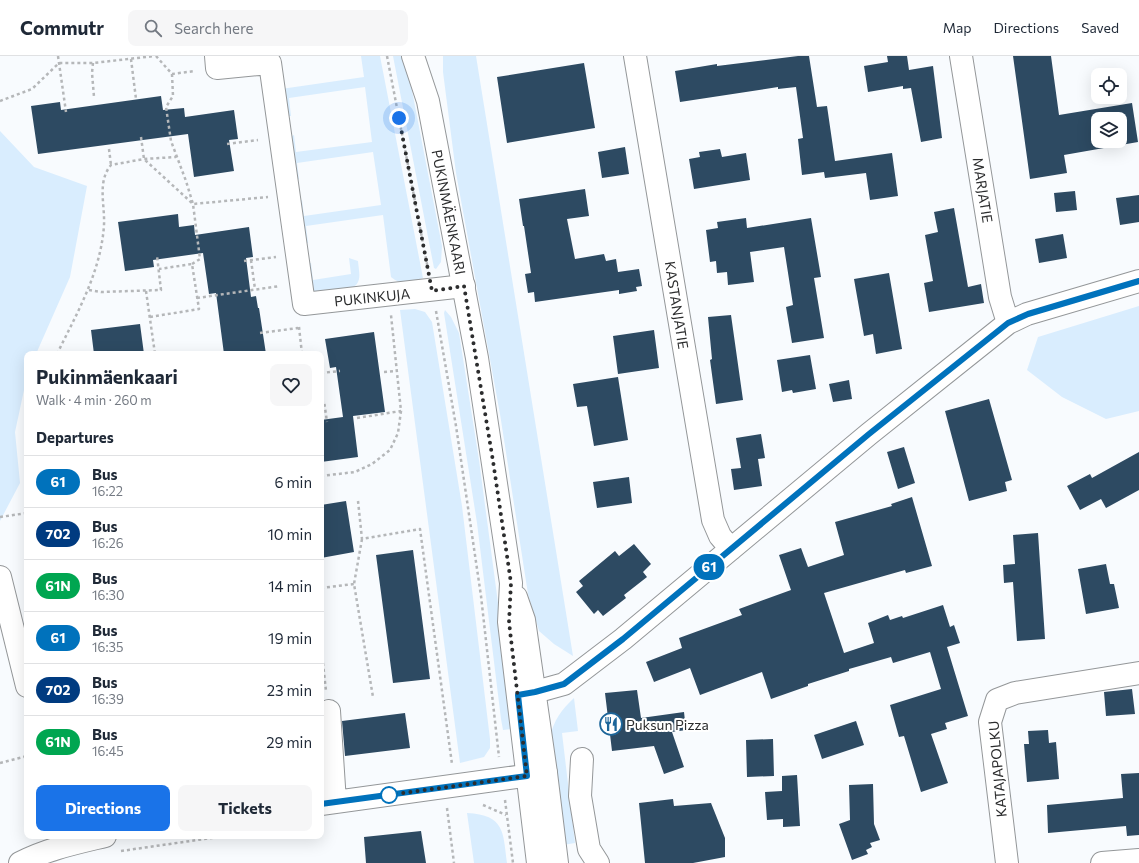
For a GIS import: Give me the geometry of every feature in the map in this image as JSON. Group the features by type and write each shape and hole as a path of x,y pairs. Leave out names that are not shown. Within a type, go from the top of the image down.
{"street":[{"name":"PUKINMÄENKAARI","path":"413,56 428,101 464,286 493,456 511,583 509,622 526,693 537,775 558,863"},
{"name":"PUKINMÄENKAARI","path":"427,56 428,101"},
{"name":"KASTANJATIE","path":"635,56 714,520 720,536 731,549"},
{"name":"MARJATIE","path":"961,56 1000,297 1008,323"},
{"path":"216,62 270,63 302,314"},
{"path":"526,693 564,684 623,639 869,434 1008,323 1028,314 1139,281"},
{"name":"PUKINKUJA","path":"302,314 464,286"},
{"path":"0,577 24,674"},
{"name":"KATAJAPOLKU","path":"1007,863 990,722 997,700 1015,693 1139,673"},
{"path":"329,711 328,803 537,775"},
{"path":"582,759 580,796 589,849 598,863"},
{"name":"PUKINMÄENKAARI","path":"537,775 538,863"},
{"path":"20,863 61,841 112,844"},
{"path":"1102,863 1139,860"}],"path":[{"path":"58,56 66,112"},
{"path":"0,101 32,89 59,63 94,63 156,56 172,74 173,96 166,107 171,141 193,204 200,258 192,264 159,269"},
{"path":"387,56 456,426 471,524 499,754"},
{"path":"132,59 136,99"},
{"path":"172,74 216,62"},
{"path":"94,63 92,73 94,96"},
{"path":"140,137 144,159 193,204 269,196"},
{"path":"227,144 262,140"},
{"path":"109,149 111,165"},
{"path":"58,351 89,290 102,245 104,223 103,187 105,173 111,165 144,159 176,157"},
{"path":"89,290 101,292 162,290 157,256"},
{"path":"244,261 278,257"},
{"path":"251,260 255,289"},
{"path":"150,316 199,309 192,264"},
{"path":"197,298 281,286"},
{"path":"146,291 155,351"},
{"path":"324,476 355,472 372,464 390,450 398,433 401,411 390,307"},
{"path":"302,314 298,328 302,351"},
{"path":"260,333 298,328"},
{"path":"324,373 340,370"},
{"path":"384,372 397,371"},
{"path":"324,402 327,422"},
{"path":"357,418 401,411"},
{"path":"358,501 362,539 354,584 373,697"},
{"path":"0,516 24,513"},
{"path":"362,539 420,529 453,768"},
{"path":"324,588 354,584"},
{"path":"324,670 329,711"},
{"path":"0,763 24,757"},
{"path":"446,806 454,863"},
{"path":"507,815 513,863"},
{"path":"112,844 183,839"}],"shaded area":[{"path":"361,56 380,56 423,278 410,282 399,282 391,277 383,215 306,226 308,243 305,243 299,201 302,200 304,216 381,205 373,152 297,163 299,179 297,180 290,137 294,135 296,152 372,142 365,87 289,98 291,116 287,116 281,89 364,77"},
{"path":"393,56 404,56 409,75 442,246 441,262 436,269 434,268"},
{"path":"443,56 476,56 573,656 554,644 539,631 528,594 500,414 456,173 443,72"},
{"path":"0,131 34,167 87,186 70,277 37,351 24,351 24,390 15,432 20,483 0,521"},
{"path":"349,258 358,261 359,281 354,287 350,289 316,294 312,292 308,263 311,263 313,280 351,274"},
{"path":"1139,306 1139,411 1106,419 1062,397 1027,370 1038,337"},
{"path":"415,309 425,312 432,322 462,506 490,739 490,748 484,757 460,763 400,310"},
{"path":"445,310 451,317 459,333 479,460 510,693 511,729 503,730 501,719 477,523 444,313"},
{"path":"574,698 578,731 562,733 575,843 563,845 550,738 553,726 559,716"},
{"path":"467,813 489,817 500,827 503,834 507,863 474,863"}],"building":[{"path":"809,56 817,107 827,106 835,161 892,153 898,196 870,200 866,173 825,178 824,172 802,175 798,139 803,138 796,87 778,89 778,87 680,102 675,71 717,64 717,66"},
{"path":"887,56 907,56 909,70 933,66 942,138 921,142 911,88 903,89 903,86 868,92 864,66 888,62"},
{"path":"1013,56 1051,56 1059,115 1132,103 1138,142 1127,144 1127,112 1091,112 1091,148 1104,148 1064,155 1067,173 1030,179"},
{"path":"584,63 595,128 507,143 497,77"},
{"path":"161,96 163,110 184,108 185,117 234,110 238,139 229,140 234,171 194,177 188,134 38,154 31,106 60,102 61,110"},
{"path":"625,147 629,174 602,178 598,152"},
{"path":"720,149 722,157 746,153 750,180 694,189 689,159 700,157 699,152"},
{"path":"585,189 589,216 567,219 575,259 604,254 606,261 616,259 618,272 639,269 642,286 636,287 637,291 619,294 619,290 535,302 534,292 528,293 525,274 531,273 519,199"},
{"path":"1075,191 1077,210 1056,212 1054,193"},
{"path":"1139,195 1139,222 1120,225 1116,198"},
{"path":"954,208 968,287 981,284 984,303 929,312 924,283 933,281 925,235 938,232 934,212"},
{"path":"178,214 179,227 194,225 195,235 249,227 253,257 246,258 251,297 256,296 266,351 224,351 216,293 209,294 203,253 153,260 154,267 125,271 118,222"},
{"path":"746,218 747,228 811,218 821,277 814,278 824,338 792,343 786,307 793,305 784,247 750,252 754,282 728,285 727,272 717,273 716,261 710,262 706,230 718,228 717,222"},
{"path":"1063,234 1067,258 1039,263 1035,239"},
{"path":"889,273 902,349 876,354 873,334 864,336 854,279"},
{"path":"731,315 743,400 716,404 710,360 712,359 708,317"},
{"path":"140,324 144,351 94,351 91,330"},
{"path":"654,330 659,368 618,374 613,336"},
{"path":"374,332 385,412 353,416 358,457 324,462 324,420 343,417 336,367 330,368 325,339"},
{"path":"810,355 816,389 793,393 792,390 782,392 777,360"},
{"path":"618,377 628,440 594,446 587,406 577,407 573,384"},
{"path":"849,380 852,399 833,402 829,384"},
{"path":"989,399 1012,480 1005,482 1007,491 969,501 945,411"},
{"path":"761,434 765,458 758,459 762,486 734,490 731,469 741,468 736,438"},
{"path":"904,447 915,483 898,489 887,452"},
{"path":"1139,452 1139,490 1106,508 1101,499 1080,510 1067,486 1090,474 1092,478"},
{"path":"629,477 632,503 597,508 593,482"},
{"path":"912,497 932,566 906,573 905,570 824,593 844,653 874,643 868,623 888,615 890,620 902,616 903,618 943,605 950,627 954,625 960,643 947,647 968,716 945,723 947,729 931,734 948,783 921,792 904,736 899,737 890,705 941,689 930,652 893,663 891,657 849,669 849,671 808,684 808,686 771,699 762,672 700,695 690,668 654,682 646,662 682,648 679,638 742,615 739,609 791,590 779,555 801,548 808,567 844,555 835,522 892,506 891,504"},
{"path":"346,501 354,552 324,557 324,505"},
{"path":"1038,533 1045,639 1017,641 1013,582 1004,583 1003,565 1015,564 1013,535"},
{"path":"634,544 651,564 643,572 647,577 624,595 626,598 603,616 598,610 594,614 576,592 583,586 579,581 615,551 619,556"},
{"path":"413,550 430,679 393,683 376,555"},
{"path":"1106,564 1110,584 1114,584 1119,608 1086,614 1078,569"},
{"path":"1132,689 1135,714 1106,716 1104,692"},
{"path":"637,690 641,718 684,712 686,730 672,732 684,767 664,774 654,746 612,751 605,693"},
{"path":"405,713 410,748 345,756 342,721"},
{"path":"856,721 864,745 822,759 814,735"},
{"path":"1048,730 1049,743 1056,742 1059,779 1027,782 1024,744 1029,744 1028,731"},
{"path":"773,739 774,776 747,777 746,740"},
{"path":"1139,773 1139,835 1127,836 1126,826 1048,833 1047,805 1123,798 1121,774"},
{"path":"797,775 800,826 783,827 783,819 767,820 765,792 782,791 782,776"},
{"path":"873,784 874,824 880,840 870,843 872,847 866,850 868,854 852,860 839,824 850,820 849,785"},
{"path":"673,799 674,806 711,803 725,838 725,857 693,863 645,863 639,803"},
{"path":"421,831 426,863 366,863 364,837"}],"bus line":[{"name":"61","path":"324,804 527,776 518,695 564,684 623,639 869,434 1008,323 1028,314 1139,281"}],"place":[{"name":"Puksun Pizza","path":"611,724"}],"route":[{"path":"389,795 527,776 509,622 511,583 500,501 464,286 432,291 399,118"}]}
